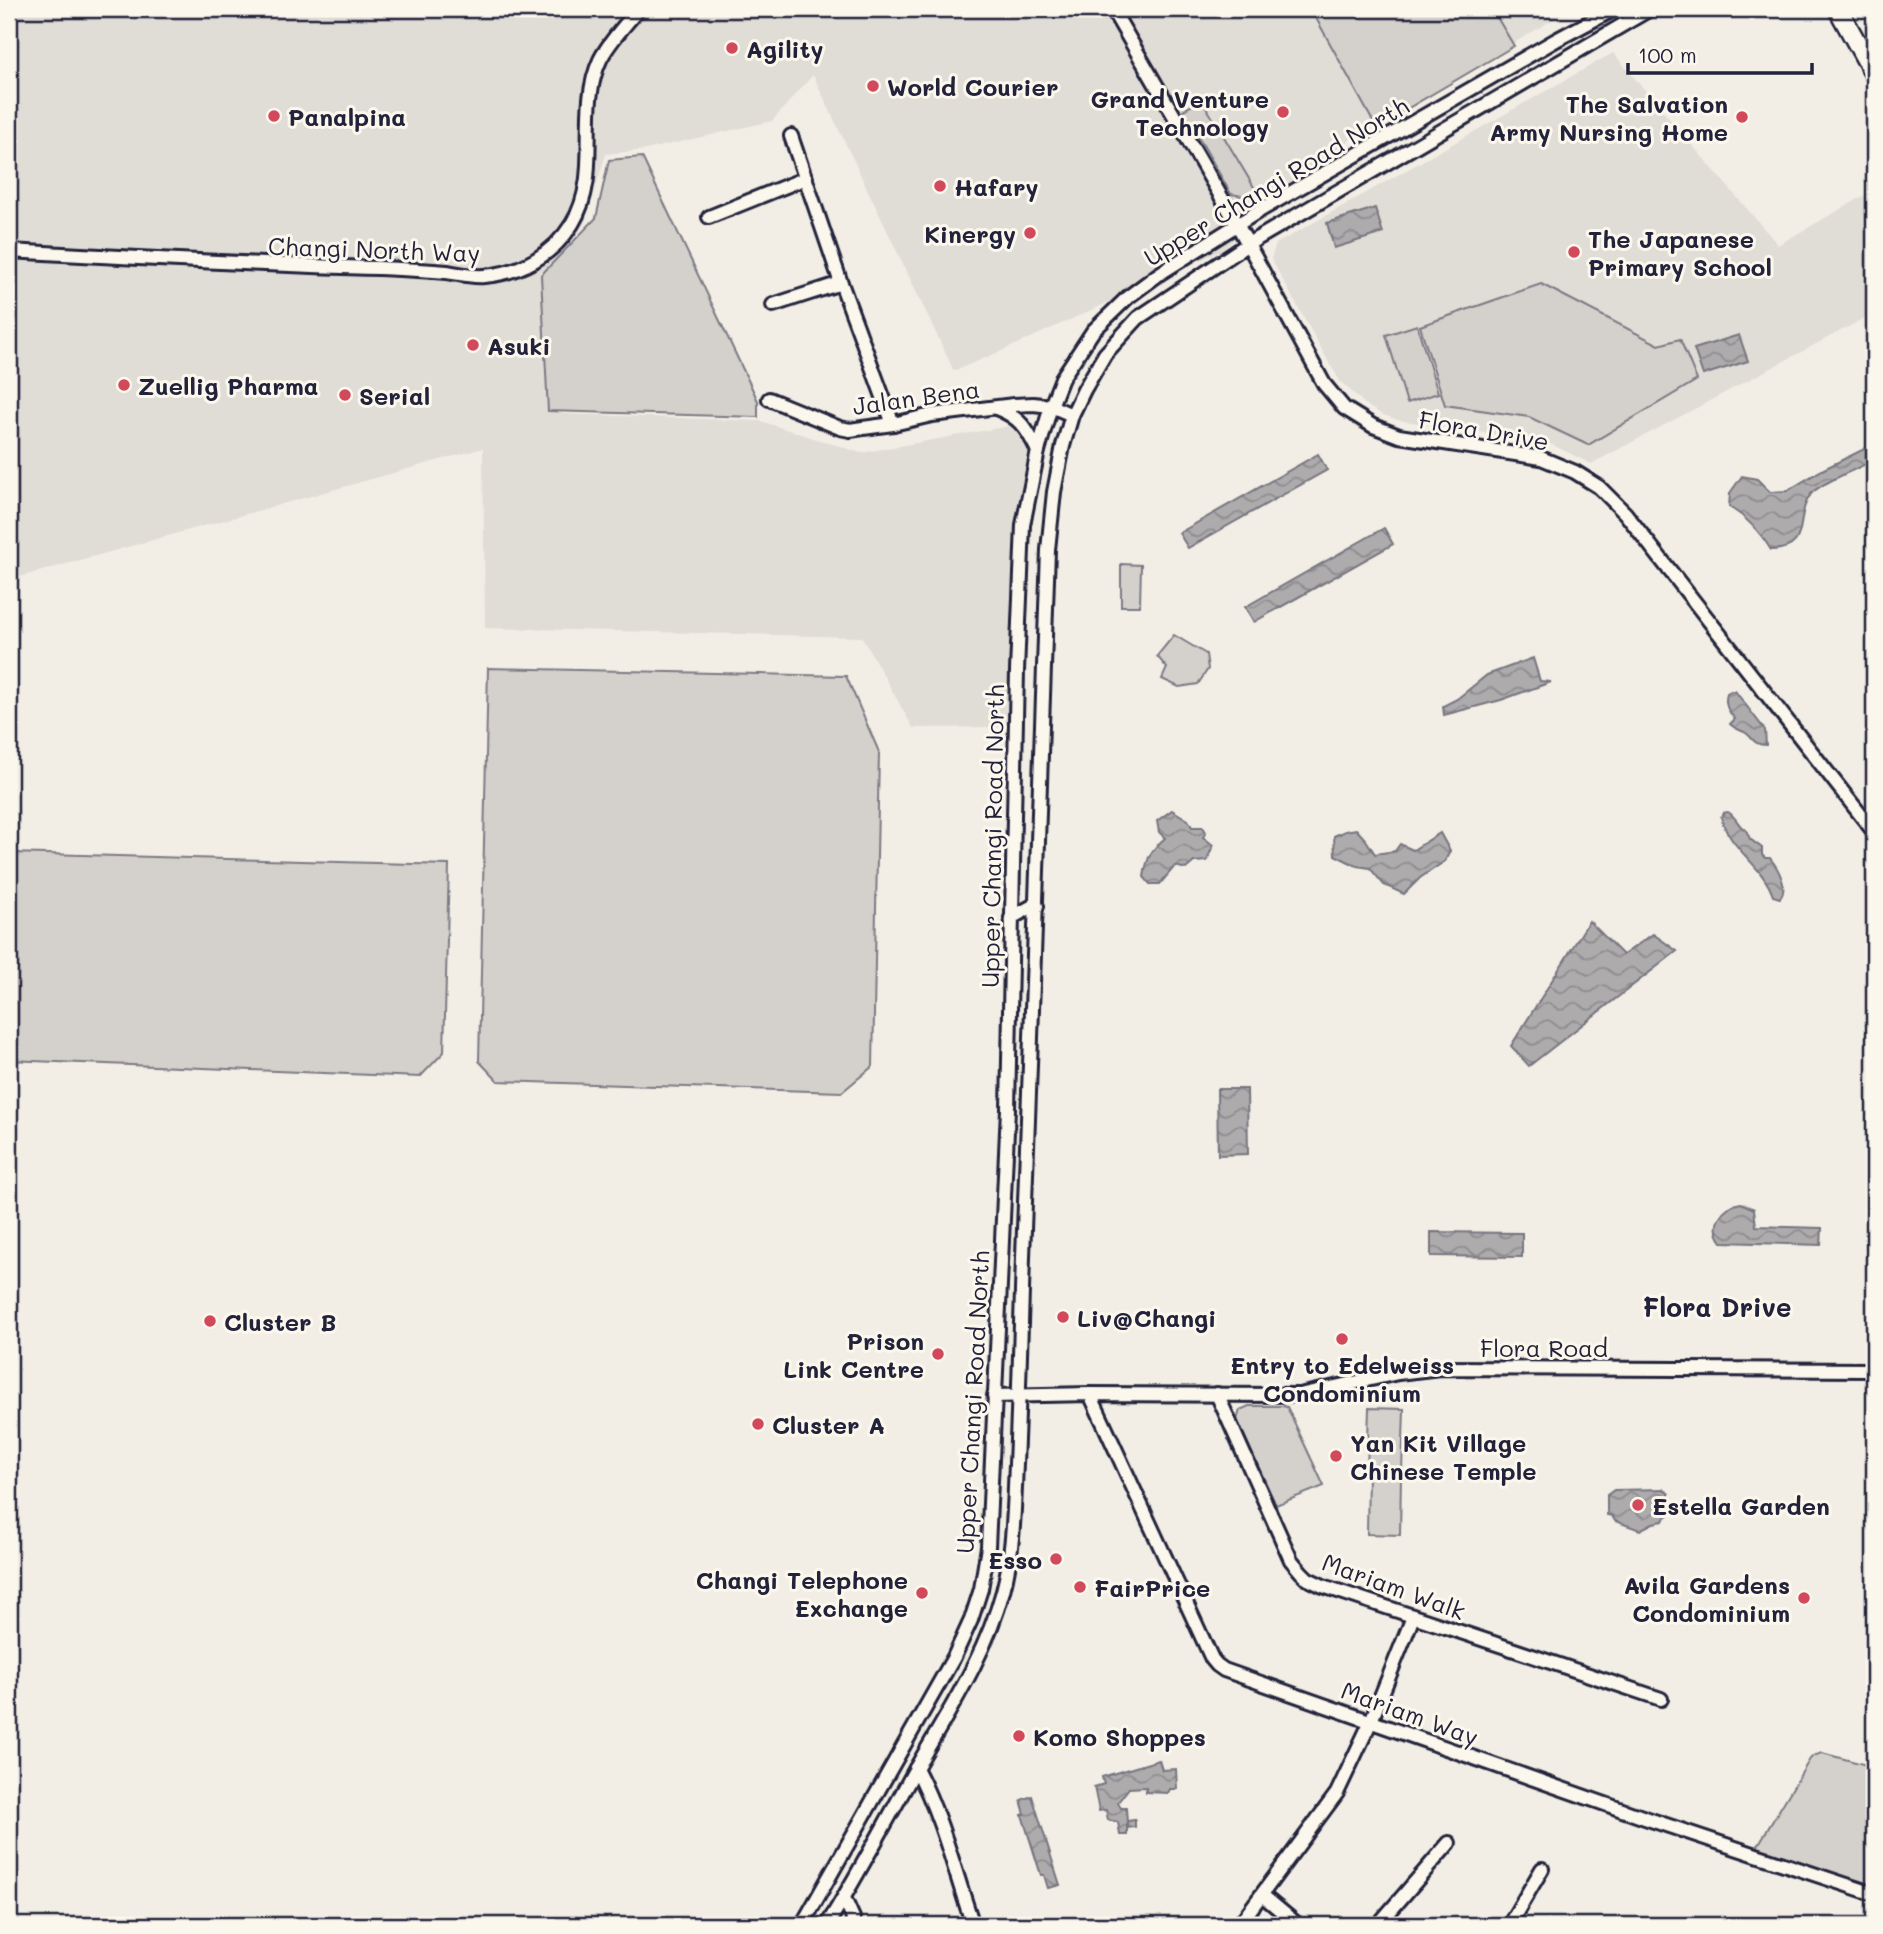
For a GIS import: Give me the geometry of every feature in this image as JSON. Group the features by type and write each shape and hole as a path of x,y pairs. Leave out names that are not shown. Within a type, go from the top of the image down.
{"highway":[{"path":"1838,9 1874,74"}],"street":[{"name":"Changi North Way","path":"9,251 256,265 413,269 483,276 515,269 539,259 559,242 573,223 583,198 589,169 590,102 600,60 638,9"},
{"name":"Flora Drive","path":"1112,9 1237,223 1324,384 1344,408 1373,426 1399,436 1541,458 1576,472 1599,487 1625,513 1874,832"},
{"name":"Upper Changi Road North","path":"802,1925 954,1657 971,1620 981,1589 988,1547 1007,1117 1023,525 1038,451 1062,378 1097,327 1128,297 1158,274 1237,223 1615,9"},
{"name":"Upper Changi Road North","path":"827,1925 965,1684 985,1642 1004,1588 1014,1510 1019,1397 1048,550 1054,492 1072,415 1105,354 1138,318 1248,244 1650,9"},
{"path":"791,136 893,424"},
{"path":"709,217 806,178"},
{"path":"774,305 841,283"},
{"name":"Jalan Bena","path":"769,399 840,428 850,429 893,424 932,415 1033,404 1051,406 1072,415"},
{"path":"995,407 1008,412 1026,427 1038,451"},
{"path":"1011,918 1037,906"},
{"name":"Flora Road","path":"1217,1394 1299,1395 1398,1373 1440,1368 1874,1370"},
{"name":"Mariam Way","path":"1090,1394 1212,1659 1224,1670 1645,1818 1874,1894"},
{"path":"993,1396 1217,1394"},
{"name":"Mariam Walk","path":"1217,1394 1292,1560 1308,1578 1323,1586 1661,1699"},
{"path":"1239,1925 1337,1793 1371,1721 1413,1616"},
{"path":"916,1768 937,1817 973,1925"},
{"path":"1378,1925 1449,1843"},
{"path":"1509,1925 1542,1869"},
{"path":"1262,1895 1298,1925"},
{"path":"844,1898 853,1918 852,1925"}],"shaded area":[{"path":"9,9 1571,9 1348,141 1222,250 954,371 813,75 772,121 645,150 606,154 584,225 551,267 562,414 760,421 861,453 1032,422 1005,727 913,728 862,637 485,628 483,448 9,580"},
{"path":"1311,9 1492,9 1514,46 1376,127"},
{"name":"The Japanese Primary School","path":"1613,53 1778,245 1874,190 1874,313 1591,464 1553,445 1398,420 1366,405 1340,381 1271,259 1276,244"},
{"path":"1202,100 1261,199 1231,194 1183,110"},
{"path":"642,157 758,401 758,417 548,411 541,275 596,218 609,160"},
{"path":"1541,284 1659,345 1680,339 1697,380 1588,445 1529,417 1445,405 1420,326"},
{"path":"1417,325 1438,393 1407,403 1386,335"},
{"path":"1121,564 1141,565 1140,606 1121,606"},
{"path":"1174,635 1206,654 1208,669 1198,684 1179,687 1162,679 1167,668 1157,656"},
{"path":"488,668 846,676 879,752 873,1066 842,1092 498,1081 479,1061"},
{"path":"9,853 449,865 444,1052 420,1077 9,1060"},
{"path":"1249,1406 1287,1407 1324,1486 1276,1505 1237,1420 1240,1410"},
{"path":"1369,1408 1404,1409 1402,1471 1367,1471"},
{"path":"1368,1474 1401,1474 1400,1535 1367,1534"},
{"path":"1822,1753 1874,1767 1874,1891 1754,1852 1810,1759"}],"water":[{"path":"1375,208 1383,233 1334,248 1327,223"},
{"path":"1739,335 1748,361 1703,375 1694,349"},
{"path":"1874,444 1874,460 1811,494 1803,512 1797,538 1784,548 1771,550 1753,526 1729,507 1730,493 1742,476 1757,479 1770,492 1787,491"},
{"path":"1318,454 1327,470 1188,548 1179,533"},
{"path":"1384,528 1393,544 1254,622 1245,607"},
{"path":"1533,658 1540,681 1551,682 1501,700 1444,715 1443,706 1457,699 1487,675"},
{"path":"1735,691 1765,730 1766,745 1757,743 1730,724 1735,719 1726,704 1727,693"},
{"path":"1172,810 1188,820 1192,827 1203,827 1206,832 1203,837 1213,845 1207,861 1194,862 1186,869 1175,866 1160,884 1150,884 1144,877 1150,854 1165,838 1159,832 1157,821"},
{"path":"1728,812 1746,830 1750,839 1762,848 1762,855 1770,858 1776,867 1783,883 1780,898 1773,896 1762,875 1731,838 1721,817"},
{"path":"1356,829 1375,854 1395,851 1400,844 1413,850 1440,833 1450,851 1445,861 1420,878 1404,894 1384,885 1370,868 1357,866 1335,855 1334,836"},
{"path":"1589,921 1623,955 1653,934 1677,951 1529,1066 1511,1046"},
{"path":"1217,1089 1247,1089 1248,1154 1218,1155"},
{"path":"1741,1203 1754,1209 1756,1226 1822,1228 1821,1245 1722,1242 1718,1236 1717,1223 1723,1212"},
{"path":"1431,1232 1522,1233 1522,1257 1431,1256"},
{"name":"Estella Garden","path":"1664,1489 1669,1494 1669,1515 1663,1521 1640,1530 1615,1521 1612,1516 1607,1515 1607,1495 1614,1490"},
{"path":"1159,1760 1162,1770 1176,1769 1177,1789 1170,1789 1168,1793 1146,1792 1146,1787 1129,1788 1118,1802 1121,1808 1126,1808 1127,1823 1135,1820 1135,1827 1128,1828 1127,1825 1127,1835 1120,1835 1118,1822 1108,1820 1106,1810 1099,1811 1094,1787 1104,1784 1102,1777"},
{"path":"1032,1796 1060,1885 1048,1888 1044,1875 1041,1875 1022,1815 1025,1814 1021,1800"}],"place":[{"name":"Agility","path":"732,48"},
{"name":"World Courier","path":"873,86"},
{"name":"Grand Venture Technology","path":"1283,112"},
{"name":"Panalpina","path":"274,116"},
{"name":"The Salvation Army Nursing Home","path":"1742,117"},
{"name":"Hafary","path":"940,186"},
{"name":"Kinergy","path":"1030,233"},
{"name":"The Japanese Primary School","path":"1574,252"},
{"name":"Asuki","path":"473,345"},
{"name":"Zuellig Pharma","path":"124,385"},
{"name":"Serial","path":"345,395"},
{"name":"Liv@Changi","path":"1063,1317"},
{"name":"Cluster B","path":"210,1321"},
{"name":"Entry to Edelweiss Condominium","path":"1342,1339"},
{"name":"Prison Link Centre","path":"938,1354"},
{"name":"Cluster A","path":"758,1424"},
{"name":"Yan Kit Village Chinese Temple","path":"1336,1456"},
{"name":"Estella Garden","path":"1638,1505"},
{"name":"Esso","path":"1056,1559"},
{"name":"FairPrice","path":"1080,1587"},
{"name":"Changi Telephone Exchange","path":"922,1593"},
{"name":"Avila Gardens Condominium","path":"1804,1598"},
{"name":"Komo Shoppes","path":"1019,1736"}],"district":[{"name":"Flora Drive","path":"1717,1307"}]}
